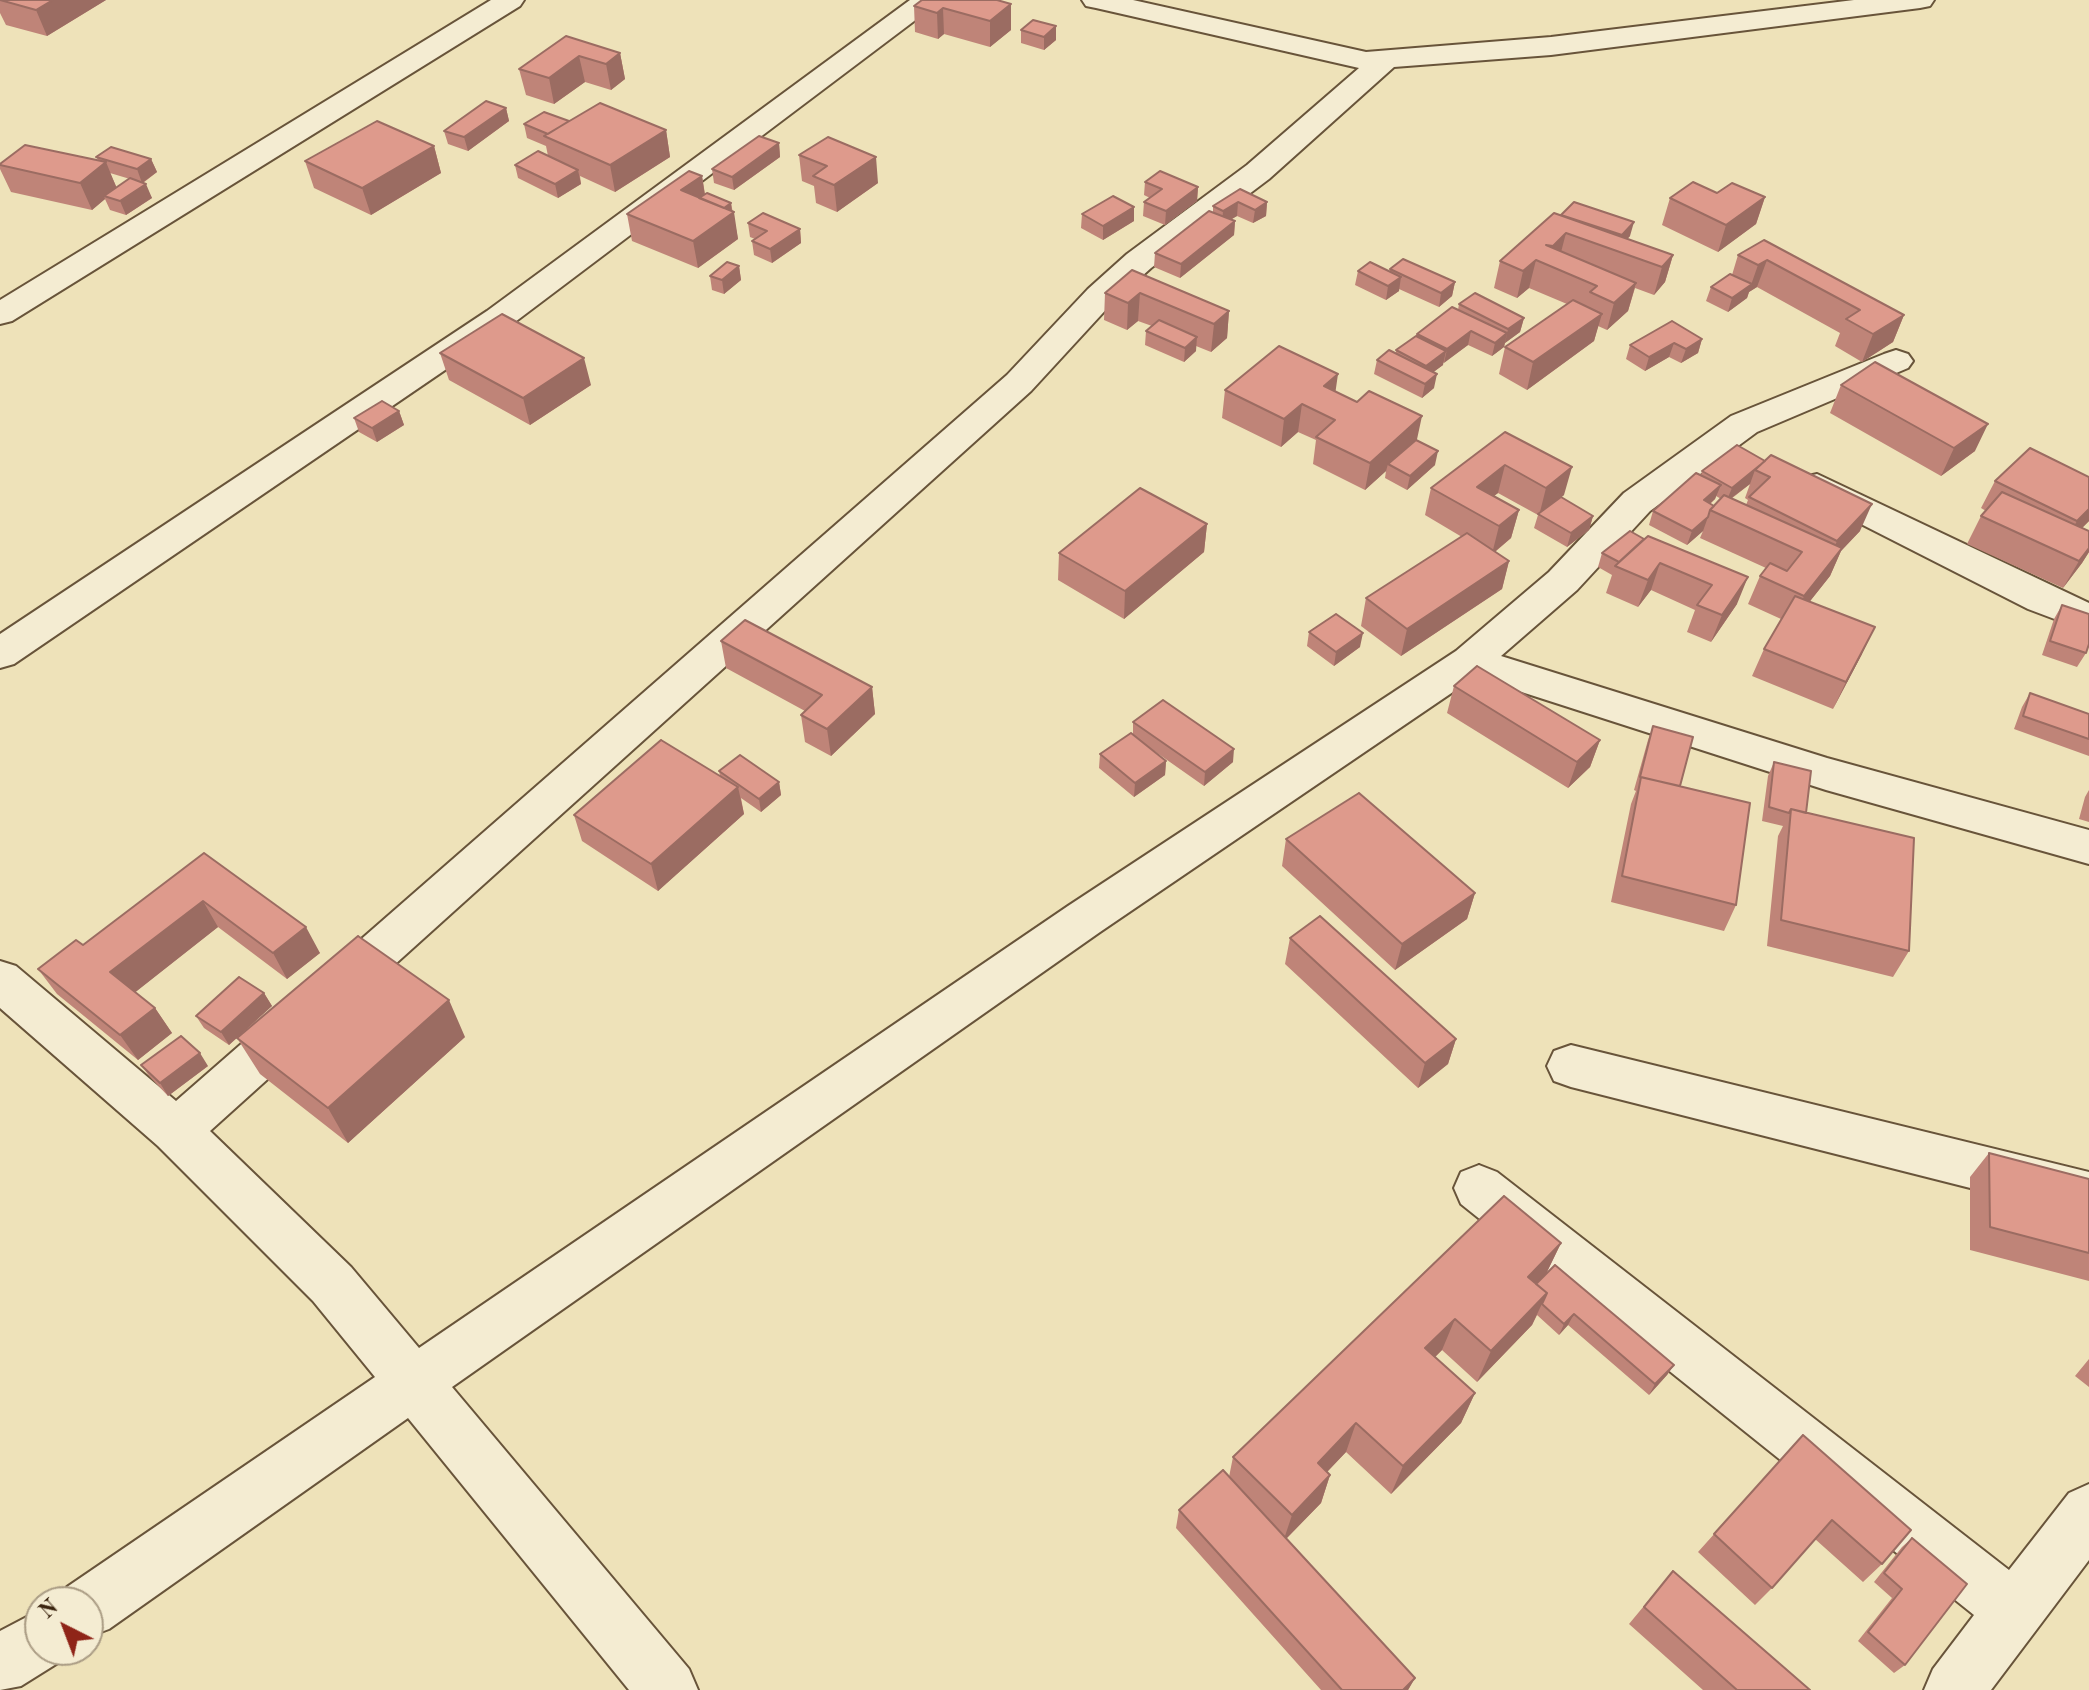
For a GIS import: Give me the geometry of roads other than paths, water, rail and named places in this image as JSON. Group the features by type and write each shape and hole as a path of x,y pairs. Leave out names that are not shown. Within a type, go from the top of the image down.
{"street":[{"path":"0,314 510,0"},
{"path":"0,654 499,318 928,0"},
{"path":"1096,0 1366,61 1551,46 1920,0"},
{"path":"176,1131 1019,383 1100,296 1139,261 1258,172 1386,59"},
{"path":"1896,361 1744,424 1755,457 2042,599 2089,618"},
{"path":"104,1597 1084,919 1470,661 1563,581 1637,502 1755,457"},
{"path":"1470,661 1826,774 2089,847"},
{"path":"0,980 176,1131 332,1284 668,1690"},
{"path":"1571,1066 2089,1195"},
{"path":"1479,1188 2015,1611"},
{"path":"1954,1690 2089,1513"},
{"path":"0,1665 24,1650"}]}
